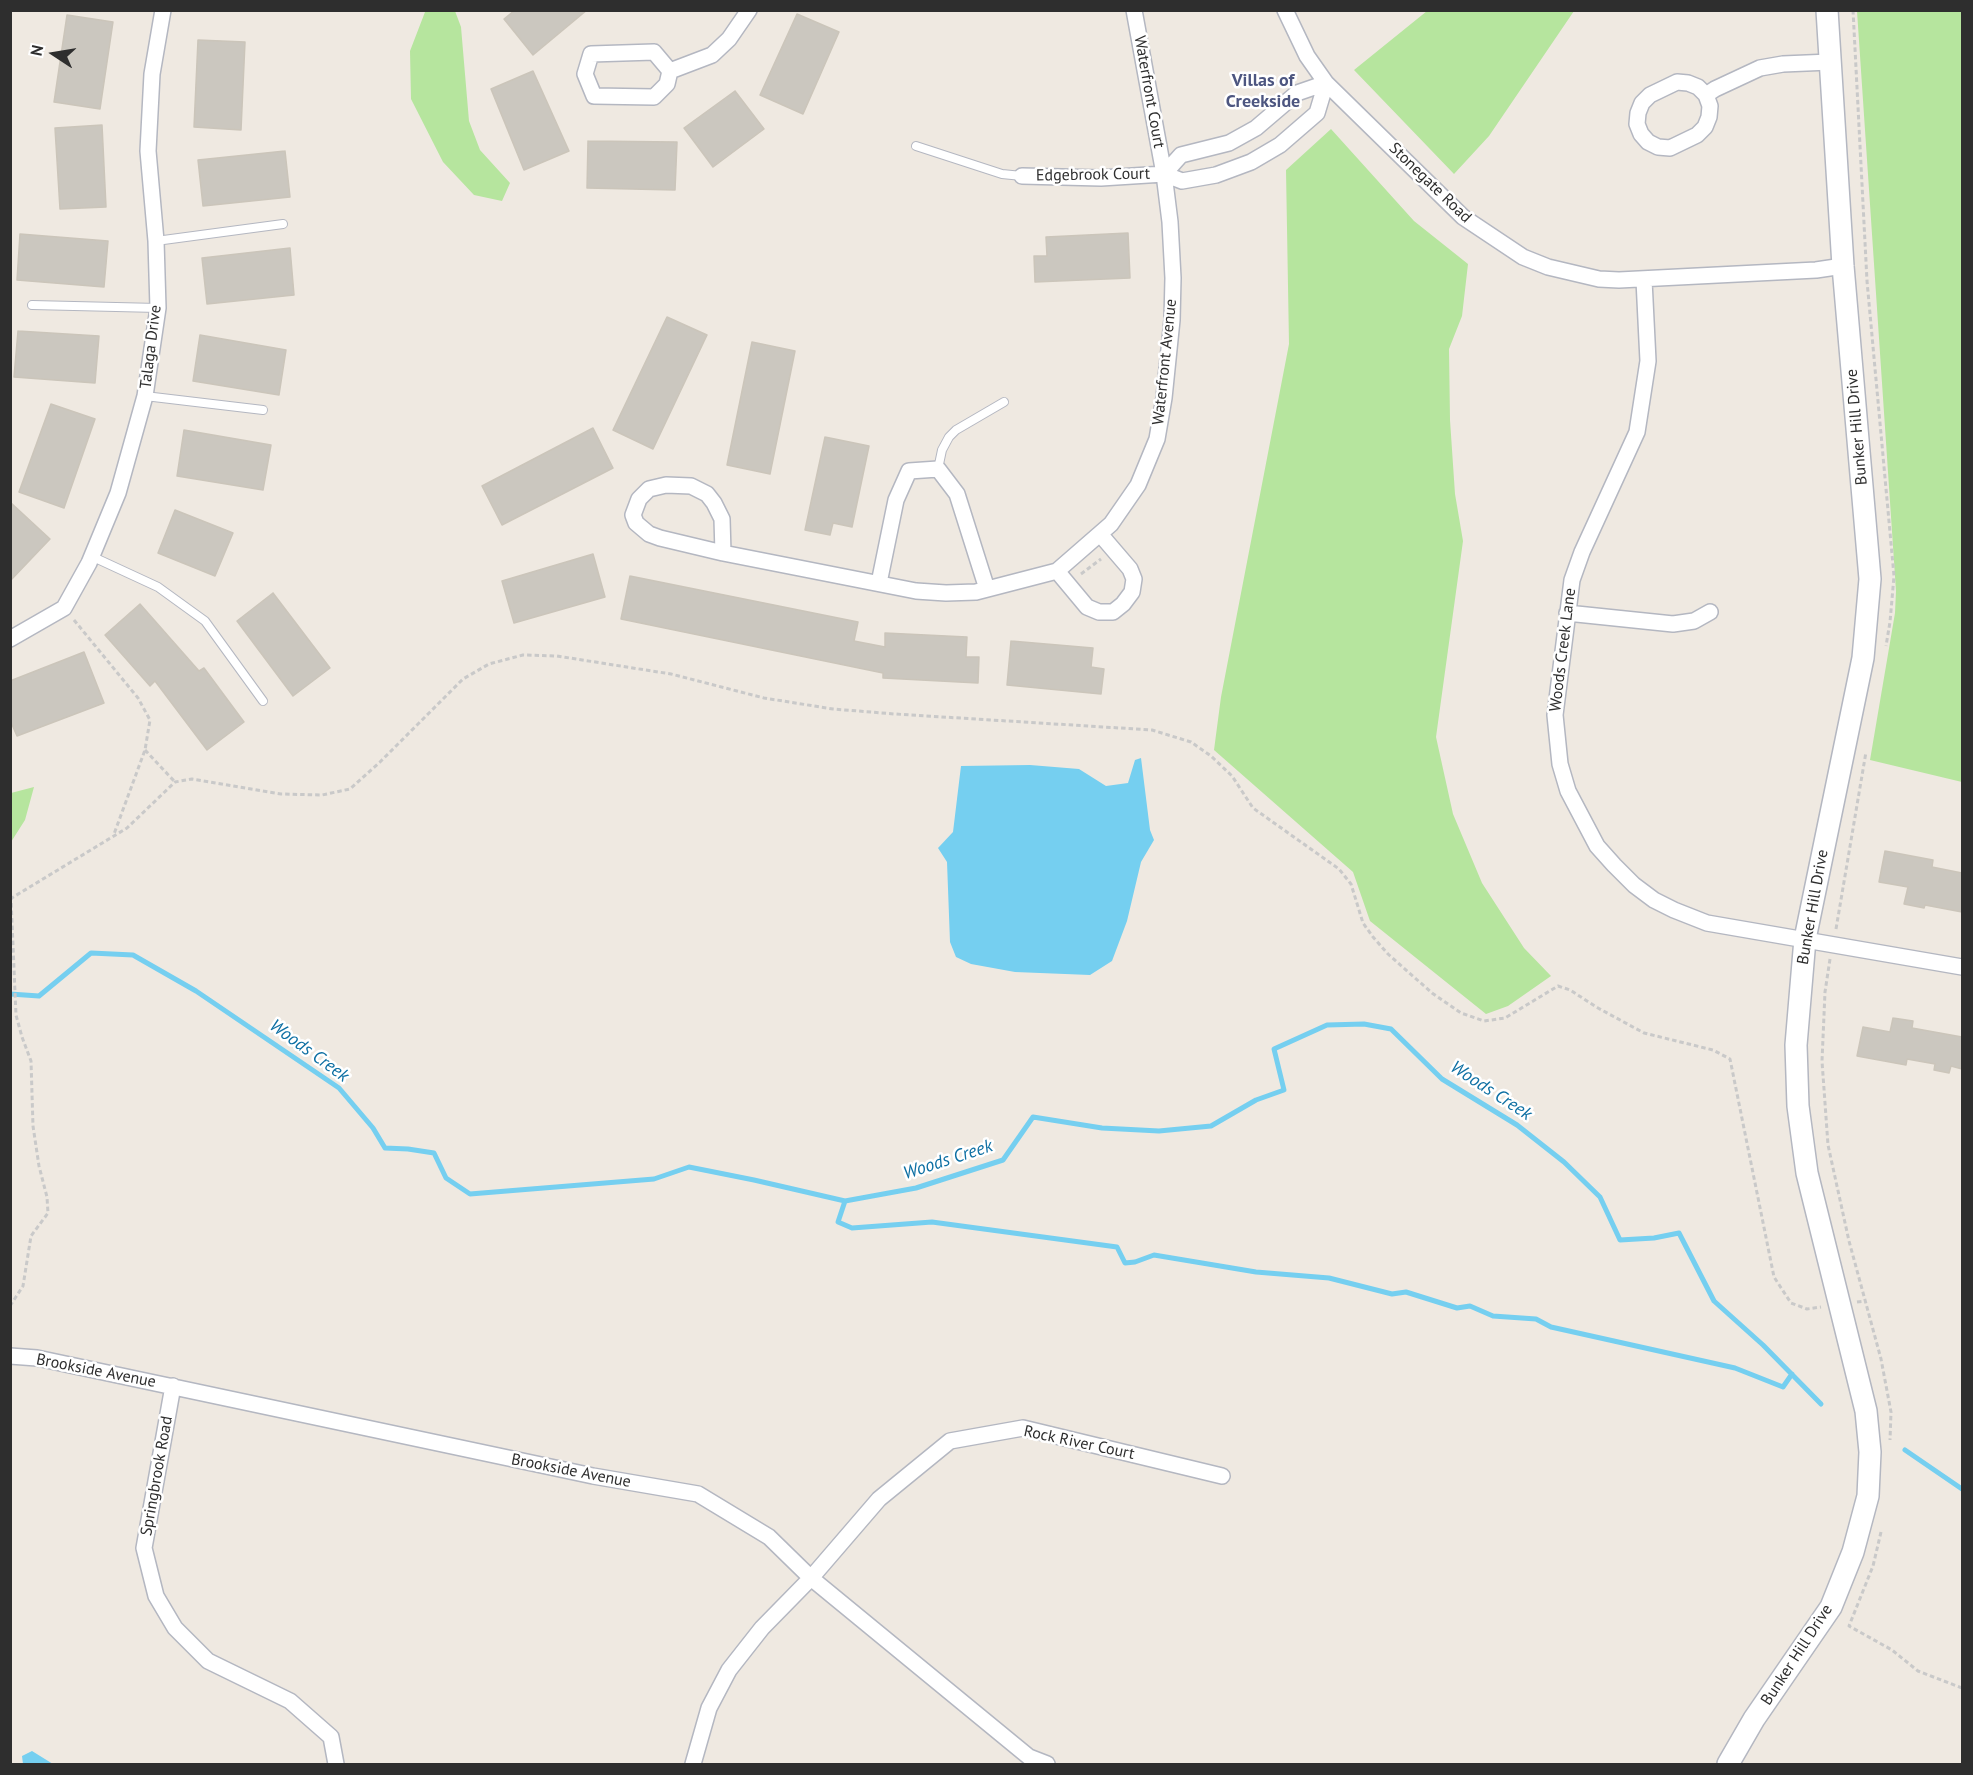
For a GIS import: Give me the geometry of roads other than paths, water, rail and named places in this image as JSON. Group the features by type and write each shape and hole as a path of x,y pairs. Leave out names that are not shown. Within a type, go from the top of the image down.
{"street":[{"name":"Talaga Drive","path":"10,639 64,608 91,556 118,493 145,396 158,308 156,241 148,151 152,74 163,10"},
{"path":"670,71 712,56 729,39 749,10"},
{"name":"Waterfront Court","path":"1134,10 1164,174"},
{"name":"Stonegate Road","path":"1285,10 1307,56 1326,83 1463,217 1523,258 1548,267 1599,279 1644,280 1843,266"},
{"name":"Bunker Hill Drive","path":"1728,1764 1754,1719 1831,1607 1853,1552 1868,1496 1870,1452 1866,1412 1807,1173 1798,1106 1796,1045 1805,939 1863,658 1870,579 1843,266 1827,10"},
{"path":"654,52 670,71 667,84 654,97 594,96 585,74 591,54 654,52"},
{"path":"1706,95 1760,68 1783,64 1830,62"},
{"path":"1677,82 1698,87 1706,95 1710,106 1709,117 1705,127 1697,135 1670,148 1658,147 1648,142 1641,134 1637,124 1638,113 1642,102 1650,95 1677,82"},
{"name":"Edgebrook Court","path":"1164,174 1181,154 1229,143 1256,128 1298,93 1326,83"},
{"name":"Edgebrook Court","path":"1022,176 1101,178 1164,174 1182,181 1216,175 1251,162 1280,145 1317,113 1326,83"},
{"name":"Waterfront Avenue","path":"723,553 722,519 707,494 698,489 677,484 657,486 644,493 635,507 633,515 636,523 648,534 723,553 916,591 976,592 1057,571 1111,524 1138,485 1157,439 1164,398 1172,320 1173,278 1170,222 1164,174"},
{"name":"Woods Creek Lane","path":"1644,280 1648,362 1637,432 1582,552 1572,580 1567,613 1556,695 1555,733 1560,764 1568,791 1597,846 1634,885 1654,900 1674,910 1707,923 1962,967"},
{"path":"879,583 896,500 909,471 938,469 957,494 987,589"},
{"path":"1057,571 1087,607 1099,612 1113,612 1123,604 1132,592 1134,579 1130,569 1100,534"},
{"path":"1567,613 1673,624 1694,621 1710,612"},
{"name":"Brookside Avenue","path":"10,1356 37,1358 593,1476 698,1494 769,1537 811,1578 1029,1757 1047,1764"},
{"name":"Springbrook Road","path":"173,1386 144,1548 156,1596 175,1628 208,1661 290,1701 331,1737 336,1764"},
{"name":"Rock River Court","path":"693,1764 709,1708 729,1670 762,1628 811,1578 879,1499 950,1441 1023,1428 1222,1476"}],"lane":[{"path":"915,146 1002,174 1022,176"},
{"path":"156,241 283,224"},
{"path":"32,305 158,308"},
{"path":"145,396 263,410"},
{"path":"938,469 942,450 949,437 956,430 1004,402"},
{"path":"91,556 158,587 205,621 263,701"}],"water":[{"path":"1141,758 1150,830 1154,840 1141,862 1127,921 1112,961 1090,975 1015,972 971,964 956,957 950,942 947,862 938,848 953,832 961,766 1030,765 1079,769 1106,786 1128,783 1135,760"},
{"path":"32,1751 53,1764 23,1764 22,1756"}],"waterway":[{"name":"Woods Creek","path":"10,994 39,996 91,953 133,955 196,991 339,1088 373,1128 385,1148 434,1153 446,1178 470,1194 654,1179 689,1167 845,1201 916,1188 1003,1160 1033,1117 1102,1128 1159,1131 1211,1126 1256,1100 1284,1090 1274,1049 1327,1025 1364,1024 1391,1029 1442,1079 1517,1125 1564,1162 1600,1197 1620,1240 1654,1238 1679,1233 1714,1301 1763,1345 1821,1404"},
{"path":"845,1201 838,1222 852,1228 932,1222 1117,1247 1125,1263 1154,1255 1256,1272 1329,1278 1392,1294 1406,1292 1457,1308 1470,1306 1493,1316 1536,1319 1551,1327 1735,1368 1783,1387 1792,1374"},
{"name":"Woods Creek","path":"1905,1450 1962,1489"}],"district":[{"name":"Villas of Creekside","path":"1263,91"}]}
